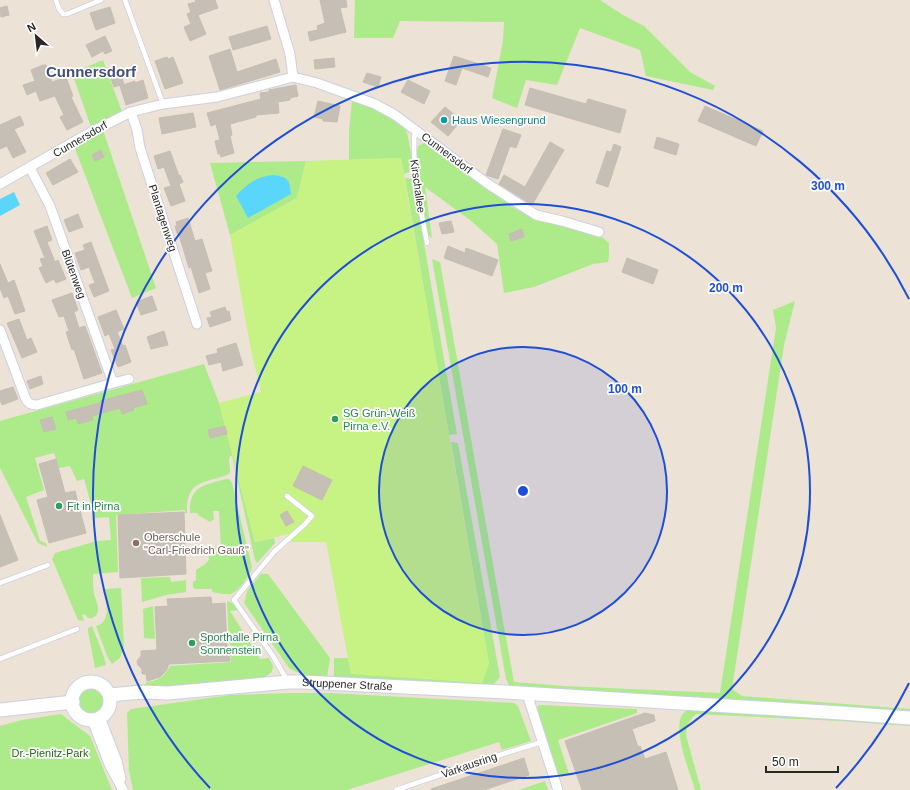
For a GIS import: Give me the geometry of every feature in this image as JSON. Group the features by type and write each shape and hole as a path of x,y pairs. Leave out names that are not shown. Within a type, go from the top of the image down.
{"main road":[{"name":"Struppener Straße","path":"109,700 142,692 168,693 288,682 354,684 833,712 910,718"},
{"path":"87,683 99,684 105,688 109,700 107,711 96,719 84,718 77,713 72,702 75,691 80,686 87,683"},
{"path":"0,710 72,702"}],"street":[{"path":"274,0 290,54 293,77"},
{"name":"Cunnersdorf","path":"0,184 91,132 131,112 163,104 217,96 293,77 317,83 375,104 395,115 488,184 536,215 562,220 599,232"},
{"name":"Plantagenweg","path":"131,112 137,130 140,148 197,324"},
{"name":"Blütenweg","path":"30,168 50,206 113,382"},
{"path":"0,330 27,402 32,405 37,405 113,382 128,379"},
{"path":"526,694 558,790"},
{"path":"96,719 117,762 124,790"}],"lane":[{"path":"56,0 59,9 63,14 67,14 101,0"},
{"path":"125,0 163,104"},
{"name":"Kirschallee","path":"415,129 413,147 415,178 427,243"},
{"path":"287,496 312,516 274,552 234,600 273,656 288,682"},
{"path":"0,583 48,565"},
{"path":"0,659 77,629"},
{"name":"Varkausring","path":"396,790 542,742"}],"green space":[{"path":"355,0 600,0 623,15 644,26 690,72 715,86 713,90 646,76 640,50 580,28 557,85 526,80 517,108 492,98 503,41 504,22 400,21 393,38 354,38"},
{"path":"103,60 122,112 91,127 72,73"},
{"path":"352,101 375,109 405,126 411,156 411,167 409,172 404,174 401,158 349,160 349,131"},
{"path":"103,130 156,288 132,298 74,146"},
{"path":"424,143 431,146 512,207 534,219 599,235 609,243 608,262 593,264 534,287 504,293 497,244 470,220 425,187 432,238 428,235 416,158 418,146"},
{"name":"SG Grün-Weiß Pirna e.V.","path":"401,158 489,664 482,683 351,674 326,542 292,542 288,534 255,542 219,403 261,392 251,350 230,235 297,198 306,161"},
{"path":"306,161 297,198 230,235 210,163"},
{"path":"405,178 412,179 414,186 457,434 449,435"},
{"path":"432,259 440,262 514,682 564,686 720,693 776,328 773,310 795,301 784,345 732,689 742,696 910,709 910,714 510,687 506,679"},
{"path":"204,364 219,403 255,542 274,538 275,543 257,563 255,560 232,456 230,456 229,474 199,484 194,488 190,494 187,513 185,513 185,510 116,515 118,572 93,574 94,594 98,607 97,614 92,618 88,618 85,614 82,615 84,621 78,620 52,559 55,553 97,541 111,540 109,517 95,518 84,479 77,481 70,466 59,468 54,453 35,458 44,490 26,497 40,541 46,543 47,547 38,543 0,468 0,421"},
{"path":"451,442 458,443 500,677 494,684 487,687 334,677 334,658 348,658 351,674 489,664"},
{"path":"229,479 232,483 252,567 244,582 234,593 231,594 212,592 212,589 193,588 193,582 196,580 196,570 209,560 208,549 221,547 219,511 213,511 214,519 210,522 197,513 190,513 192,497 199,488"},
{"path":"261,574 268,574 330,658 327,677 303,674 289,668 244,603 247,591"},
{"path":"170,577 171,582 186,580 186,592 166,595 142,602 141,578"},
{"path":"121,588 124,647 120,658 112,664 107,656 96,626 101,624 106,616 107,605 105,589"},
{"path":"227,601 232,603 238,610 230,611 260,659 269,658 273,666 272,672 263,678 124,691 126,687 146,684 146,682 158,679 166,673 170,666 231,662"},
{"path":"153,606 155,639 144,638 143,609"},
{"path":"92,626 106,665 95,668 88,631 88,628"},
{"path":"91,689 100,692 103,701 100,710 91,713 82,710 79,701 82,692"},
{"path":"329,693 514,703 518,706 531,741 502,750 499,742 347,790 133,790 129,771 127,713 131,709 230,695"},
{"path":"539,705 637,709 637,713 558,740 569,774 562,777 558,775 537,713"},
{"path":"689,708 910,722 910,726 696,714 689,723 686,735 701,790 695,790 681,743 679,725 681,717"},
{"name":"Dr.-Pienitz-Park","path":"61,714 90,736 112,790 0,790 0,726 22,720"},
{"path":"545,781 548,790 519,790"}],"water":[{"path":"272,175 287,179 291,194 248,218 236,196 252,182"},
{"path":"14,192 20,205 0,216 0,199"}],"building":[{"path":"195,0 215,0 218,8 198,15 206,34 190,41 184,27 191,24 187,14 191,12 188,4 196,2"},
{"path":"320,0 346,0 347,7 340,8 346,32 310,41 308,32 318,30 317,26 325,23"},
{"path":"7,6 9,15 1,17 0,8"},
{"path":"110,7 115,23 96,30 90,13"},
{"path":"267,26 271,39 233,50 229,37"},
{"path":"105,36 112,51 105,54 103,51 92,57 86,45"},
{"path":"230,49 237,72 276,59 280,72 220,90 209,56"},
{"path":"454,56 491,68 488,77 462,68 456,85 445,81"},
{"path":"167,57 168,59 173,57 183,83 165,89 155,61"},
{"path":"334,58 335,67 315,69 314,60"},
{"path":"46,65 52,82 66,77 73,96 71,97 83,122 67,130 60,117 64,115 55,96 40,101 36,91 27,95 23,85 35,81 31,70"},
{"path":"119,70 124,84 114,87 109,73"},
{"path":"367,73 381,77 378,87 363,82"},
{"path":"143,80 148,98 126,105 120,86"},
{"path":"408,80 430,91 424,104 401,92"},
{"path":"296,85 298,96 290,98 290,100 278,102 279,113 256,115 256,117 230,124 232,135 230,136 234,153 221,157 220,154 218,154 215,141 220,140 216,124 211,126 207,113 261,99 260,93 269,92 269,90"},
{"path":"530,88 586,104 588,99 626,110 620,133 525,105"},
{"path":"318,101 340,106 337,122 323,121 323,119 314,117"},
{"path":"705,106 763,131 756,146 698,121"},
{"name":"Haus Wiesengrund","path":"445,107 455,115 453,118 459,123 448,136 431,122"},
{"path":"193,113 196,127 162,134 159,118"},
{"path":"20,116 24,125 14,129 26,152 13,158 7,146 0,149 0,125"},
{"path":"503,129 521,135 516,148 510,146 498,179 486,175"},
{"path":"657,137 679,144 676,155 654,148"},
{"path":"550,142 564,150 532,205 499,184 504,175 525,187"},
{"path":"614,144 621,147 608,187 596,183 607,151 611,152"},
{"path":"101,150 104,157 95,161 92,155"},
{"path":"170,151 179,176 180,175 183,182 179,184 185,201 171,206 164,188 171,186 164,167 158,169 154,156"},
{"path":"70,159 78,172 53,185 46,173"},
{"path":"78,214 83,227 69,232 64,220"},
{"path":"188,218 195,241 202,239 212,271 205,273 210,289 199,293 191,267 189,268 175,226 177,226 176,222"},
{"path":"451,221 454,232 442,234 439,223"},
{"path":"47,226 52,240 47,242 55,262 58,260 66,279 56,283 54,279 46,283 39,268 43,266 40,259 45,258 34,231"},
{"path":"522,229 524,237 511,241 509,234"},
{"path":"91,242 109,291 94,297 89,285 95,283 89,267 81,270 75,253 85,250 83,245"},
{"path":"448,246 465,253 466,248 498,260 492,276 444,258"},
{"path":"627,258 658,270 653,284 622,272"},
{"path":"0,264 8,283 14,280 25,311 15,314 8,296 4,298 0,288"},
{"path":"72,293 78,310 74,312 79,328 85,326 102,373 84,379 74,349 72,350 66,332 69,331 64,316 59,317 52,300"},
{"path":"152,296 157,310 141,315 136,302"},
{"path":"225,307 227,312 229,311 231,320 210,327 207,318 212,317 210,312"},
{"path":"116,310 124,329 117,332 123,346 125,345 131,362 118,367 111,350 115,349 109,334 105,336 98,317"},
{"path":"19,319 27,340 31,338 37,352 22,358 7,323"},
{"path":"164,331 168,345 151,349 147,337"},
{"path":"236,343 243,365 223,371 221,362 209,365 206,356 218,353 217,349"},
{"path":"41,376 43,384 30,389 27,381"},
{"path":"13,387 18,399 2,405 0,391"},
{"path":"142,390 147,404 133,408 134,410 122,414 120,408 92,416 93,420 78,424 76,418 68,420 66,412"},
{"path":"52,417 56,429 44,432 40,420"},
{"path":"225,426 227,434 210,438 208,430"},
{"name":"Fit in Pirna","path":"56,459 65,493 75,491 86,533 49,543 37,500 48,497 39,464"},
{"path":"303,466 332,480 322,500 293,486"},
{"path":"287,511 294,522 286,526 280,515"},
{"name":"Oberschule \"Carl-Friedrich Gauß\"","path":"184,512 186,574 120,578 118,515"},
{"path":"0,515 18,560 0,567"},
{"name":"Sporthalle Pirna Sonnenstein","path":"211,597 212,604 225,603 227,647 229,646 230,661 169,664 166,671 160,677 147,681 146,674 142,674 142,669 138,665 137,661 141,656 141,651 157,650 155,607 168,606 167,599"},
{"path":"645,713 654,715 655,721 632,729 638,747 640,746 645,759 666,752 678,790 582,790 565,741"},
{"path":"524,758 529,775 484,790 431,790 431,789"}],"place":[{"name":"Haus Wiesengrund","path":"444,120"},
{"name":"SG Grün-Weiß Pirna e.V.","path":"335,419"},
{"name":"Fit in Pirna","path":"59,506"},
{"name":"Oberschule \"Carl-Friedrich Gauß\"","path":"136,543"},
{"name":"Sporthalle Pirna Sonnenstein","path":"192,643"}],"district":[{"name":"Cunnersdorf","path":"91,71"}]}
